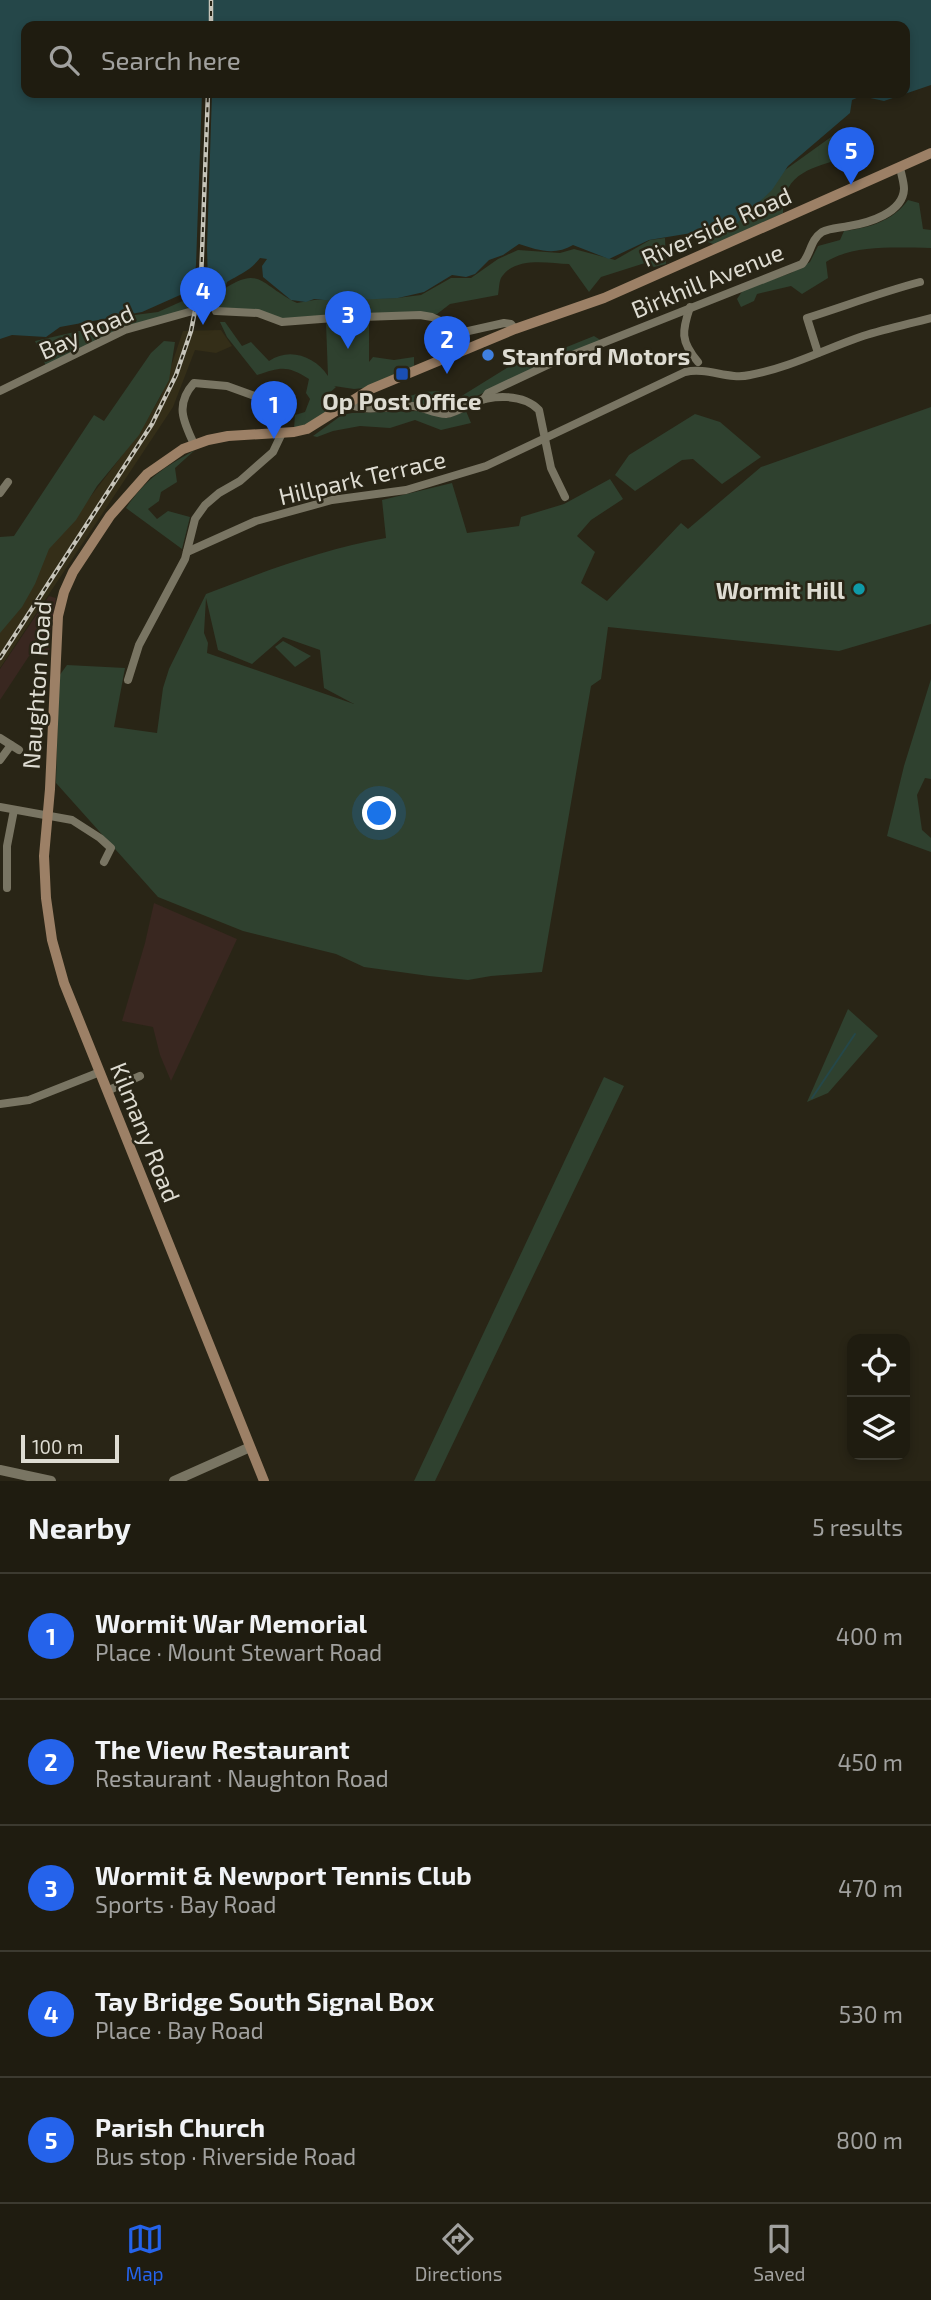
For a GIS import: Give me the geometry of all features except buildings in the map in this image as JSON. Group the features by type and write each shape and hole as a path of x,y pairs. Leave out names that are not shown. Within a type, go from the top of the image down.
{"main road":[{"name":"Riverside Road","path":"515,329 616,293 931,153"},
{"name":"Naughton Road","path":"47,820 57,623 68,582 110,516 136,485 159,464 194,444 228,436 307,429 371,390 515,329"},
{"name":"Kilmany Road","path":"47,820 45,880 52,940 64,983 248,1448 264,1481"}],"street":[{"name":"Birkhill Avenue","path":"484,400 488,393 552,363 802,264 813,240 826,230 862,224 896,207 904,189 900,167"},
{"path":"818,354 807,318 867,299 878,292 920,282"},
{"path":"690,307 684,340 698,362"},
{"path":"216,311 258,313 282,322 421,315 432,317 464,332 504,323 511,324 515,329"},
{"name":"Bay Road","path":"0,391 125,330 189,312"},
{"name":"Hillpark Terrace","path":"187,552 256,521 294,510 332,500 406,490 486,466 685,372 696,369 728,376 748,376 818,354 863,336 931,318"},
{"path":"194,444 184,421 182,404 186,392 194,383 228,386 271,402"},
{"path":"353,402 359,407 417,407 446,414 484,400 525,399 534,405 542,419 551,468 565,497"},
{"path":"128,680 139,645 182,566 195,519 205,505 240,481 273,452 282,433"},
{"path":"0,493 8,482"},
{"path":"0,738 15,747 0,760"},
{"path":"0,807 47,820 72,820 111,848 104,862"},
{"path":"7,888 7,846 13,810"},
{"path":"0,1104 29,1100 100,1072"},
{"path":"107,1091 140,1076"},
{"path":"174,1481 248,1448"},
{"path":"0,1470 51,1481"}],"shaded area":[{"path":"221,330 232,346 216,353 195,350 173,407 0,668 0,593 65,530 137,436 161,396 183,331"},
{"path":"49,596 56,598 49,656 29,656 0,700 0,669"},
{"path":"154,903 237,939 171,1081 160,1055 153,1027 122,1021"}],"green space":[{"path":"838,132 846,157 812,168 794,180 784,199 783,213 716,245 697,238 693,231 765,193 785,170"},
{"path":"908,200 919,203 923,229 931,230 931,248 877,248 837,256 826,262 828,278 802,294 791,286 757,294 754,301 741,307 737,299 743,290 791,273 810,262 818,246 840,240 844,231 862,228 888,218"},
{"path":"665,238 666,264 654,267 645,263 601,277 589,292 569,264 532,262 514,266 507,271 500,280 498,295 450,304 437,314 391,313 285,320 216,309 216,294 251,278 266,283 297,303 314,300 397,298 421,295 451,278 471,278 498,259 518,250 560,253 574,249 615,260 650,240"},
{"path":"187,299 194,304 193,309 125,328 46,366 35,341 88,329 119,317 158,312"},
{"path":"369,320 369,362 373,357 394,360 414,357 414,366 364,388 334,386 336,387 323,399 330,402 332,409 309,425 294,428 295,415 305,412 310,399 306,393 309,379 289,369 272,370 257,375 227,337 220,322 225,322 242,346 251,342 269,361 285,355 301,356 316,363 328,376 326,323"},
{"path":"594,336 602,341 511,379 451,409 411,402 364,402 397,400 423,392 439,391 448,401 460,397 510,366 527,363"},
{"path":"164,341 175,342 169,380 139,435 97,486 76,520 49,549 22,607 0,633 0,537 14,536 94,415 104,421 151,353"},
{"path":"931,407 931,624 839,651 608,627 601,679 591,686 542,972 468,980 429,976 364,967 336,954 243,931 158,897 56,783 59,676 67,665 125,668 114,727 157,733 163,688 169,669 206,594 317,554 386,538 382,500 452,483 467,533 519,526 521,517 564,504 610,479 623,499 591,520 577,536 595,552 581,583 607,601 681,523 688,529 761,467","holes":["206,598 218,650 252,664 283,637 320,650 324,688 354,704 207,653 208,643 204,633"]},
{"path":"419,411 448,418 466,411 471,423 441,430 415,420 390,428 360,426 313,436 342,415"},
{"path":"695,414 720,422 761,457 722,484 693,459 682,460 635,491 615,475 629,455"},
{"path":"195,450 175,468 177,482 161,492 159,501 148,509 157,519 168,511 190,517 182,549 126,508 156,475"},
{"path":"283,641 311,656 295,667 275,647"},
{"path":"931,679 931,779 925,778 917,795 922,830 931,838 931,852 887,836 904,766"},
{"path":"848,1009 878,1036 828,1093 807,1102"},
{"path":"604,1077 624,1086 435,1481 414,1481"}],"water":[{"path":"0,0 931,0 931,85 910,92 910,21 21,21 21,98 856,98 852,100 850,113 788,166 772,190 734,226 649,240 609,259 573,245 553,251 519,244 503,255 489,260 475,274 466,277 452,275 424,292 398,298 335,301 314,299 306,302 291,300 263,277 262,266 267,259 260,258 226,285 207,283 142,312 60,327 46,337 12,335 0,339"},
{"path":"870,98 893,98 884,101"}],"pier":[{"path":"202,98 212,98 208,286 192,294 196,265"}],"waterway":[{"path":"812,1098 855,1034"}],"tunnel":[{"path":"189,312 216,311"}],"railway":[{"path":"211,0 211,21"},
{"path":"0,658 152,424 176,375 191,331 201,280 208,98"}],"place":[{"name":"Parish Church","path":"851,185"},
{"name":"Tay Bridge South Signal Box","path":"203,325"},
{"name":"Wormit & Newport Tennis Club","path":"348,349"},
{"name":"Stanford Motors","path":"488,355"},
{"name":"Op Post Office","path":"402,374"},
{"name":"The View Restaurant","path":"447,374"},
{"name":"Wormit War Memorial","path":"274,439"},
{"name":"Wormit Hill","path":"859,589"}]}
